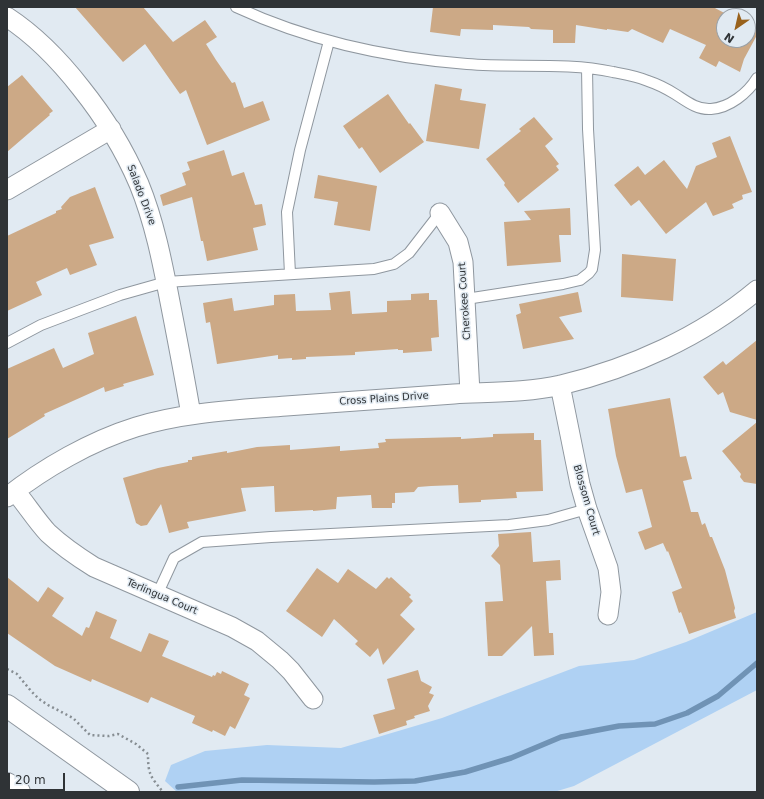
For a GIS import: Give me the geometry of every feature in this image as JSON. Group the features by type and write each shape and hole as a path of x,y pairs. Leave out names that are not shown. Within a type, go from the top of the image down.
{"main road":[{"path":"7,706 128,792"},
{"path":"7,784 18,792"}],"street":[{"name":"Salado Drive","path":"7,17 20,25 42,44 68,70 111,128 127,158 152,221 166,282 191,415"},
{"path":"7,190 111,128"},
{"name":"Cherokee Court","path":"440,213 458,242 463,262 470,393"},
{"name":"Cross Plains Drive","path":"11,494 44,471 85,448 135,427 191,415 220,411 470,393 518,391 560,385 629,365 660,351 724,315 757,290"},
{"name":"Blossom Court","path":"560,385 573,453 587,509 608,568 611,592 608,615"},
{"name":"Terlingua Court","path":"11,494 63,546 94,567 232,627 257,641 291,671 313,699"}],"lane":[{"path":"236,7 281,25 329,41 419,59 468,64 587,68 648,80 669,90 690,104 700,108 710,109 720,107 735,100 746,92 757,78"},
{"path":"290,274 287,212 300,150 329,41"},
{"path":"466,299 580,280 592,269 595,250 588,129 587,68"},
{"path":"7,343 41,325 120,294 166,282 374,269 394,264 409,253 440,213"},
{"path":"157,595 174,558 202,542 509,525 548,520 587,509"}],"path":[{"path":"7,669 17,674 39,699 73,718 90,734 109,736 118,734 136,744 148,754 148,769 151,777 163,792"}],"shaded area":[{"path":"757,612 757,690 574,786 554,792 177,792 165,781 171,765 205,751 267,745 341,748 442,718 579,666 634,660 686,642"}],"building":[{"path":"75,7 143,7 173,42 205,20 217,37 206,44 232,83 235,82 244,108 263,101 270,120 207,145 186,90 180,94 145,44 123,62"},
{"path":"433,7 713,7 716,9 716,48 750,48 744,59 740,72 719,61 716,67 699,58 706,45 670,29 663,43 632,29 628,32 576,25 575,43 553,43 553,30 531,29 529,27 493,25 493,30 461,29 460,36 430,32"},
{"path":"22,75 53,111 7,152 7,87"},
{"path":"435,84 462,89 460,100 486,104 479,149 426,141"},
{"path":"388,94 424,142 380,173 362,147 359,149 343,126"},
{"path":"534,117 553,139 545,146 559,164 556,166 559,170 518,203 504,185 505,183 486,159 521,131 519,129"},
{"path":"730,136 752,192 742,195 743,199 732,204 734,208 713,216 706,202 666,234 639,200 631,206 614,185 638,166 645,175 664,160 687,189 696,166 717,157 712,143"},
{"path":"224,150 232,176 244,172 255,205 262,204 266,225 253,228 258,250 207,261 203,241 201,241 192,197 163,206 160,195 186,185 182,173 190,170 187,162"},
{"path":"318,175 377,186 370,231 334,225 338,202 314,198"},
{"path":"95,187 114,238 89,245 97,265 70,275 67,268 36,282 42,295 7,311 7,236 56,213 56,211 62,209 61,207 70,197"},
{"path":"570,208 571,235 559,235 561,262 507,266 504,222 531,220 524,211"},
{"path":"622,254 676,259 673,301 621,297"},
{"path":"350,291 352,314 387,312 387,301 411,300 411,294 429,293 429,300 437,300 439,337 431,338 432,351 403,353 403,350 398,349 355,352 355,355 306,357 306,359 292,360 292,358 278,359 278,355 217,364 210,322 206,323 203,303 232,298 234,311 274,305 274,295 295,294 296,311 331,310 329,293"},
{"path":"578,292 582,312 559,317 574,339 523,349 516,315 521,313 519,304"},
{"path":"136,316 154,375 123,384 124,386 105,392 104,387 44,414 45,416 7,439 7,369 54,348 63,368 94,354 88,333"},
{"path":"757,340 757,420 730,412 723,392 718,395 703,377 723,361 726,365"},
{"path":"670,398 680,457 686,456 692,479 683,481 691,512 698,512 702,525 705,523 710,537 712,537 725,570 735,608 734,611 736,618 689,634 681,612 679,613 672,592 682,588 668,551 667,552 663,543 645,550 638,532 652,527 642,489 626,493 616,456 608,409"},
{"path":"757,422 757,484 744,482 740,477 741,474 722,451"},
{"path":"534,433 534,440 541,440 543,491 516,492 517,498 481,500 481,502 459,503 458,485 431,486 418,487 414,492 395,493 395,503 392,503 392,508 372,508 371,495 337,497 336,509 275,512 274,486 241,488 246,511 187,522 189,528 169,533 161,504 147,525 141,526 136,523 123,478 158,468 188,462 188,460 192,460 192,457 227,451 227,453 257,447 290,445 290,450 340,446 340,451 379,448 378,443 386,442 385,439 461,437 461,439 493,437 493,434"},
{"path":"531,532 533,562 560,560 561,580 546,581 549,633 553,633 554,655 534,656 532,626 502,656 488,656 485,602 503,601 500,565 491,556 499,546 498,534"},
{"path":"317,568 338,583 348,569 376,589 387,577 389,579 391,577 411,595 409,597 413,601 400,615 415,629 383,665 378,648 370,657 355,644 358,641 334,619 322,637 286,611"},
{"path":"7,577 38,602 48,587 64,598 52,616 82,636 86,627 89,628 96,611 117,620 110,638 141,652 149,633 169,641 162,656 212,677 213,675 215,676 217,672 221,674 222,671 249,684 244,695 250,698 235,729 230,726 225,736 213,730 212,732 192,723 195,716 151,697 148,703 92,679 91,682 55,666 7,633"},
{"path":"418,670 421,681 432,687 429,693 434,695 428,706 430,711 414,716 415,718 406,721 407,725 379,734 373,715 395,709 387,679"}],"waterway":[{"path":"178,787 242,780 374,782 415,781 465,772 511,758 561,737 619,726 655,724 687,713 718,696 757,663"}]}
